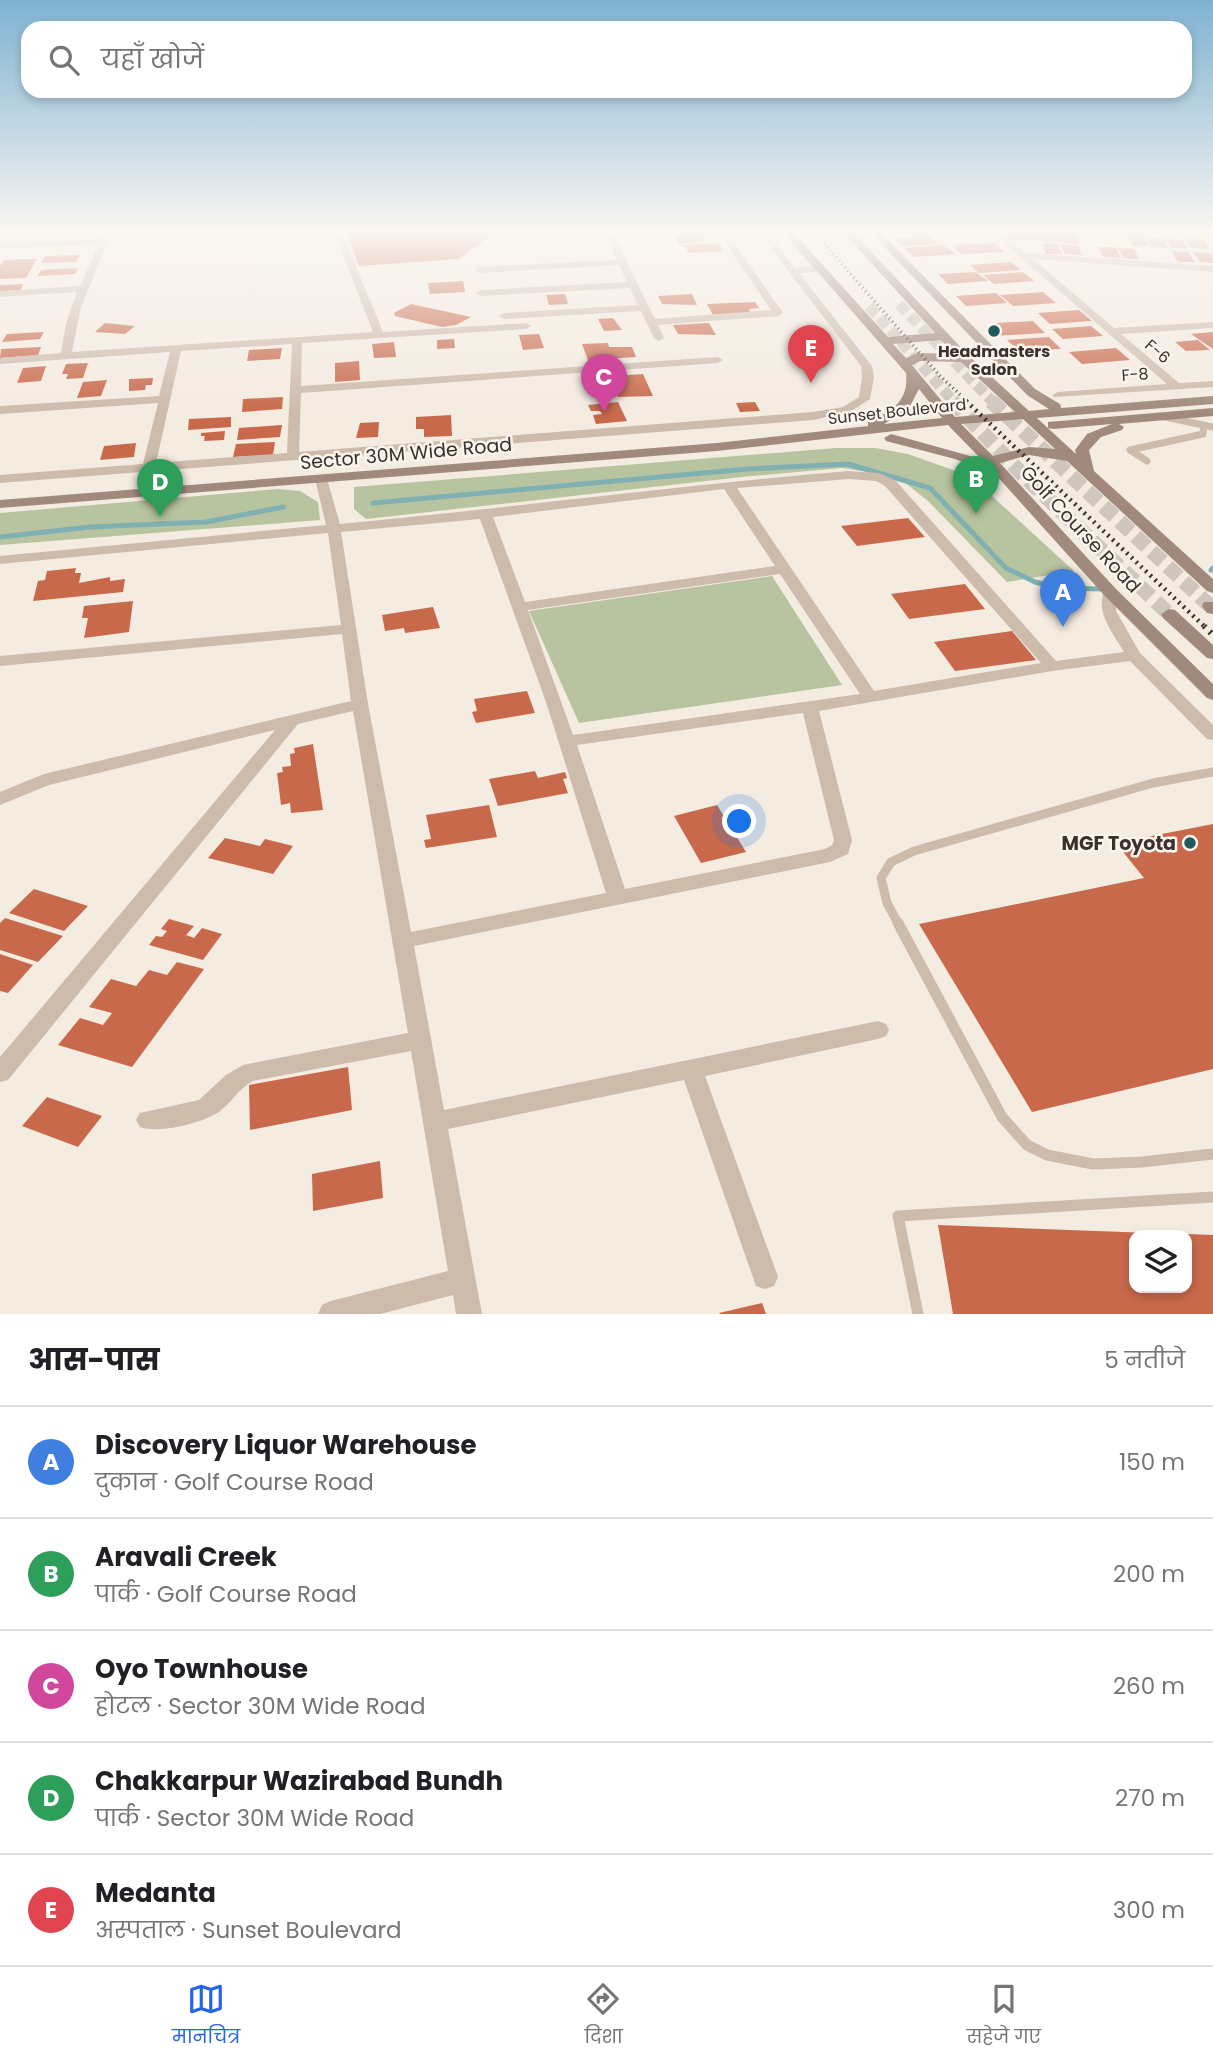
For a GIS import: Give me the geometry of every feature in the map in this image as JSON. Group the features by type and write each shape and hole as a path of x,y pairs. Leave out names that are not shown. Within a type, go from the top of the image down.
{"main road":[{"name":"Golf Course Road","path":"840,291 956,427 1110,592 1213,694"},
{"path":"856,291 869,306"},
{"path":"887,291 899,304"},
{"name":"Golf Course Road","path":"903,291 993,386 1213,588"},
{"path":"933,291 1031,392 1077,410"},
{"path":"884,341 937,338 942,334"},
{"path":"815,438 885,421 903,409 913,391 908,368 918,357 964,358"},
{"path":"993,386 1027,401 1057,401"},
{"name":"Sunset Boulevard","path":"1031,421 1077,410 1213,400"},
{"name":"Sunset Boulevard","path":"815,438 1031,421 1213,412"},
{"path":"1088,475 1082,450 1088,438 1102,430 1167,416"},
{"name":"Sunset Boulevard","path":"815,438 891,438 956,427"},
{"name":"Sector 30M Wide Road","path":"0,504 815,438"},
{"path":"891,438 995,466 1016,452 1037,450 1071,458"},
{"path":"1170,614 1213,654"}],"street":[{"path":"0,294 45,291"},
{"path":"66,356 67,337 83,291"},
{"path":"362,291 379,335"},
{"path":"481,293 513,291"},
{"path":"637,291 659,338"},
{"path":"652,323 778,313 763,291"},
{"path":"0,479 813,416 846,410 864,399 868,377 866,366 809,291"},
{"name":"F-6","path":"1064,291 1176,386"},
{"path":"500,317 645,308"},
{"path":"1111,331 1213,325"},
{"path":"0,360 526,326"},
{"path":"293,457 297,340"},
{"path":"146,493 149,467 176,348"},
{"path":"296,390 719,360"},
{"name":"F-8","path":"1057,401 1213,384"},
{"path":"0,410 164,399"},
{"path":"0,559 485,514 727,485 849,475 879,477 890,483 1052,666"},
{"path":"321,479 334,528 360,704 469,1314"},
{"path":"727,485 870,696"},
{"path":"485,514 568,741 617,896"},
{"path":"521,607 783,569"},
{"path":"1196,574 1213,580"},
{"path":"1110,592 1108,611 1134,656 1213,735"},
{"path":"0,661 348,629"},
{"path":"568,741 810,707 1052,666 1134,656"},
{"path":"0,799 44,780 360,704"},
{"path":"402,941 830,855 841,849 843,840 810,707"},
{"path":"0,1073 293,719"},
{"path":"433,1122 878,1030"},
{"path":"148,1120 203,1110 213,1104 236,1077 251,1072 419,1040"},
{"path":"691,1069 765,1277"},
{"path":"331,1314 462,1280"}],"lane":[{"path":"1167,416 1187,423 1213,426"},
{"path":"1187,423 1186,432 1194,436"},
{"path":"1147,461 1130,450 1203,434 1204,426"},
{"path":"1213,772 1153,783 914,851 891,862 881,878 887,903 1002,1117 1026,1144 1054,1158 1089,1165 1213,1154"},
{"path":"918,1314 898,1216 1213,1197"}],"green space":[{"path":"836,448 875,448 908,454 970,476 1074,571 1007,582 928,501 903,481 842,468 366,519 354,509 354,487"},
{"path":"278,489 300,491 318,502 320,520 0,545 0,513"},
{"path":"772,576 842,685 579,723 529,611"}],"building":[{"path":"430,291 465,292 430,294"},
{"path":"1043,292 1056,303 1013,306 1000,295"},
{"path":"996,293 1007,303 966,306 956,296"},
{"path":"565,294 568,304 549,305 546,295"},
{"path":"692,294 697,305 662,304 658,296"},
{"path":"755,302 759,308 749,309 751,313 713,315 707,304"},
{"path":"411,304 471,317 456,325 442,327 395,316 394,313"},
{"path":"1079,310 1092,321 1050,324 1038,313"},
{"path":"613,318 622,330 604,331 598,319"},
{"path":"1033,321 1045,333 995,336 986,327 998,326 996,323"},
{"path":"105,323 135,326 125,334 95,332"},
{"path":"709,323 716,335 678,334 673,325"},
{"path":"1091,326 1103,336 1063,339 1052,329"},
{"path":"44,332 40,339 2,342 7,334"},
{"path":"1213,332 1213,349 1191,334"},
{"path":"539,334 544,348 523,350 519,335"},
{"path":"1049,337 1061,349 1019,351 1007,340"},
{"path":"454,339 455,348 437,349 437,340"},
{"path":"1198,340 1210,350 1186,351 1175,342"},
{"path":"394,342 396,357 374,358 372,344"},
{"path":"608,343 609,347 632,347 636,357 588,360 582,344"},
{"path":"41,347 38,355 0,358 1,349"},
{"path":"282,348 280,359 247,361 249,350"},
{"path":"1116,348 1130,360 1082,364 1069,352"},
{"path":"359,361 360,380 335,382 335,363"},
{"path":"88,363 83,378 66,379 68,374 62,374 66,364"},
{"path":"46,366 41,381 17,383 23,368"},
{"path":"643,374 653,396 618,397 615,389 619,389 614,376"},
{"path":"153,378 152,385 146,385 145,390 129,391 129,379"},
{"path":"107,380 101,396 77,398 83,382"},
{"path":"283,397 282,409 242,412 243,399"},
{"path":"618,402 627,421 596,424 593,415 602,414 600,411 591,411 588,405"},
{"path":"755,402 760,411 740,412 736,403"},
{"path":"451,415 452,436 424,437 424,429 416,429 416,417"},
{"path":"231,417 231,427 188,430 189,419"},
{"path":"379,422 378,437 356,438 360,423"},
{"path":"282,425 280,437 237,440 239,428"},
{"path":"225,431 224,440 204,441 205,436 201,436 201,433"},
{"path":"275,442 273,455 233,457 236,444"},
{"path":"136,443 134,457 100,460 104,446"},
{"path":"908,518 925,537 857,546 841,526"},
{"path":"76,568 75,573 81,573 79,583 110,577 110,581 125,579 123,592 33,601 38,581 45,580 47,571"},
{"path":"965,584 985,609 909,619 891,594"},
{"path":"133,601 129,632 84,638 88,618 82,618 84,606"},
{"path":"433,607 440,628 405,633 404,628 385,631 382,615"},
{"path":"1012,631 1036,660 955,671 934,642"},
{"path":"527,691 535,713 476,723 472,712 477,711 474,699"},
{"path":"313,744 323,810 291,813 290,803 281,805 277,773 283,772 282,767 291,766 290,754 295,753 294,748"},
{"path":"535,771 538,778 565,772 567,778 563,779 568,793 498,806 489,779"},
{"path":"489,805 497,837 426,848 424,840 431,839 426,815"},
{"path":"717,805 746,852 701,863 674,816"},
{"path":"1213,824 1213,1069 1032,1112 919,924 1144,878 1116,843"},
{"path":"225,838 260,846 265,839 293,846 273,874 208,858"},
{"path":"34,889 88,906 64,931 9,913"},
{"path":"5,918 63,936 38,962 0,950 0,923"},
{"path":"169,919 194,926 186,935 194,938 202,928 222,934 203,960 149,945 156,936 162,937 167,931 161,929"},
{"path":"0,954 33,965 8,993 0,991"},
{"path":"177,962 204,969 132,1067 58,1045 80,1018 103,1025 112,1013 89,1007 111,979 136,986 149,970 167,975"},
{"path":"348,1067 352,1110 250,1130 249,1085"},
{"path":"47,1097 102,1116 78,1147 22,1126"},
{"path":"380,1161 383,1198 313,1211 312,1174"},
{"path":"938,1225 1129,1232 1129,1293 1192,1293 1192,1234 1213,1235 1213,1314 953,1314"},
{"path":"762,1303 766,1314 719,1313"}],"waterway":[{"path":"373,503 747,469 848,464 930,488 1006,568 1035,582 1061,588 1102,589"},
{"path":"0,537 90,527 206,522 283,507"}],"tunnel":[{"path":"899,304 993,402"},
{"path":"869,306 954,402"},
{"path":"952,401 1024,476 1169,614"},
{"path":"991,401 1210,606"}],"railway":[{"path":"866,291 940,376 968,402"},
{"path":"966,401 1206,628"},
{"path":"1206,628 1213,635"}],"place":[{"name":"Headmasters Salon","path":"994,331"},
{"name":"Medanta","path":"811,383"},
{"name":"Oyo Townhouse","path":"604,412"},
{"name":"Aravali Creek","path":"976,514"},
{"name":"Chakkarpur Wazirabad Bundh","path":"160,517"},
{"name":"Discovery Liquor Warehouse","path":"1063,627"},
{"name":"MGF Toyota","path":"1190,843"}]}
